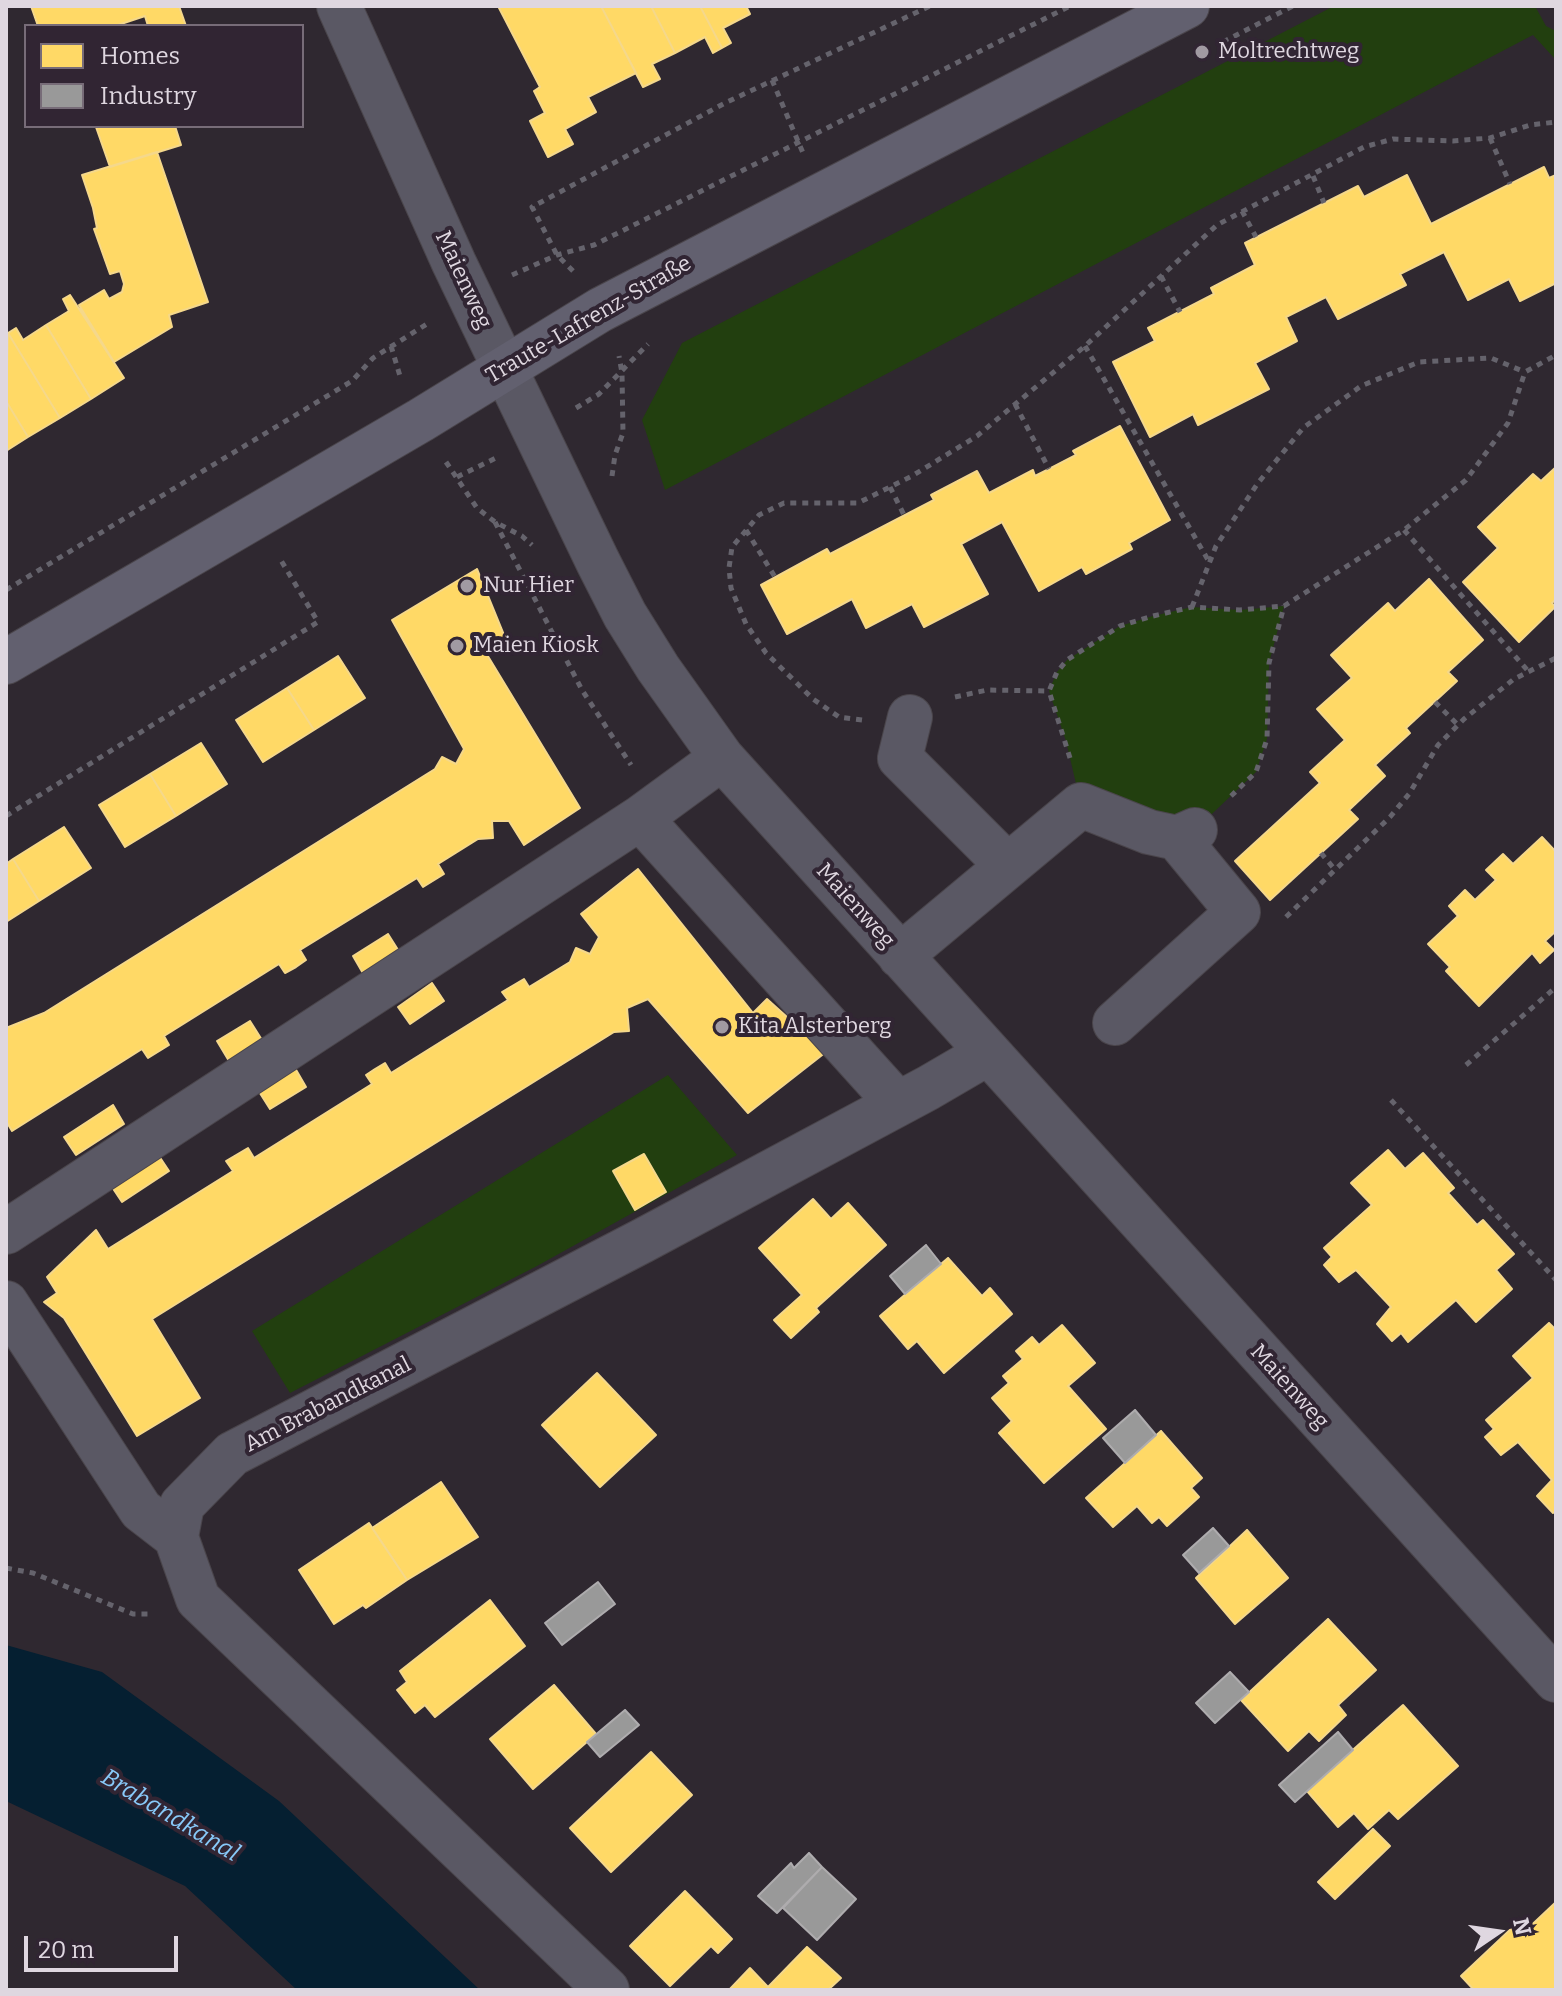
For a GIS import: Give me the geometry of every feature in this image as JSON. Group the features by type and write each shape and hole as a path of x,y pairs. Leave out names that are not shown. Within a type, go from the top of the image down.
{"main road":[{"name":"Traute-Lafrenz-Straße","path":"6,662 421,420 626,296 1187,6"}],"street":[{"name":"Maienweg","path":"339,6 454,263 625,615 658,668 722,758 1556,1680"},
{"path":"910,717 900,758 1008,866"},
{"path":"6,1232 640,818 722,758"},
{"path":"900,956 1081,805 1149,832 1186,834 1238,912 1115,1023"},
{"path":"640,818 898,1104"},
{"name":"Am Brabandkanal","path":"176,1537 182,1505 232,1454 898,1104 988,1053"},
{"path":"6,1303 141,1510 176,1537 198,1599 607,1990"}],"path":[{"path":"574,273 557,255 532,207 772,80 930,6"},
{"path":"533,263 594,245 1070,6"},
{"path":"772,80 821,194"},
{"path":"1049,691 987,690 946,699 910,717 874,722 839,717 813,699 766,653 746,624 731,588 729,568 732,547 759,515 784,503 858,503 977,436 1085,346 1217,225 1364,147 1393,139 1453,141 1490,138 1530,125 1556,122"},
{"path":"1490,138 1510,184"},
{"path":"1313,176 1324,203"},
{"path":"1242,211 1256,237"},
{"path":"1161,276 1180,312"},
{"path":"6,590 352,381 373,358 409,334"},
{"path":"599,394 652,341"},
{"path":"615,455 623,433 622,373 616,344"},
{"path":"391,346 400,377"},
{"path":"1085,346 1209,560"},
{"path":"1081,805 1066,741 1049,691 1057,672 1079,650 1120,626 1192,607 1240,610 1284,606 1404,530 1466,480 1508,423 1525,372 1556,355"},
{"path":"1192,607 1209,560 1258,483 1303,428 1361,386 1419,362 1491,358 1525,372"},
{"path":"1015,404 1049,469"},
{"path":"444,459 477,508 535,547"},
{"path":"457,477 480,467"},
{"path":"890,487 904,515"},
{"path":"6,816 318,622 254,515"},
{"path":"746,530 775,577"},
{"path":"1404,530 1529,672"},
{"path":"1186,834 1256,772 1267,739 1269,663 1284,606"},
{"path":"1280,922 1390,817 1409,794 1438,745 1458,725 1514,679 1556,658"},
{"path":"1435,702 1458,725"},
{"path":"1321,853 1336,871"},
{"path":"1466,1065 1556,987"},
{"path":"1391,1100 1556,1280"},
{"path":"6,1568 33,1573 133,1614 157,1614 198,1599"}],"green space":[{"path":"1334,6 1535,6 1546,26 1556,31 1556,60 1533,35 665,490 642,420 682,343"},
{"path":"1284,606 1269,663 1267,739 1256,772 1195,830 1081,805 1066,741 1049,691 1057,672 1067,660 1120,626 1153,616 1192,607 1240,610"},
{"path":"668,1075 737,1155 537,1266 290,1393 252,1331"}],"water":[{"name":"Brabandkanal","path":"6,1645 102,1672 279,1801 480,1990 297,1990 185,1886 6,1801"}],"building: Homes":[{"path":"31,6 179,6 185,24 147,24 145,16 121,24 37,24"},
{"path":"498,6 601,6 636,73 588,97 596,112 565,129 573,144 548,157 530,121 545,113 534,91 540,87"},
{"path":"601,6 651,6 675,53 652,64 660,79 643,87"},
{"path":"651,6 700,6 722,48 713,53 705,37 675,53"},
{"path":"700,6 746,6 750,14 723,28 731,43 722,48"},
{"path":"96,128 176,128 181,145 110,167"},
{"path":"157,152 208,302 169,315 172,327 114,362 79,305 104,290 109,299 122,292 124,284 120,271 110,274 94,229 97,228 93,208 82,175"},
{"path":"1544,167 1549,178 1556,175 1556,283 1520,301 1509,279 1468,300 1444,252 1400,274 1406,285 1338,319 1326,297 1286,317 1297,341 1255,363 1269,389 1198,425 1193,414 1150,437 1113,362 1155,341 1148,328 1214,294 1211,288 1255,265 1245,243 1358,186 1364,197 1407,175 1431,224"},
{"path":"70,295 124,378 91,399 46,325 69,311 63,299"},
{"path":"46,325 91,399 60,418 8,333 16,328 23,340"},
{"path":"8,333 60,418 28,437 6,401"},
{"path":"6,401 28,437 6,451"},
{"path":"1120,426 1170,520 1129,543 1132,549 1086,574 1082,567 1039,591 1002,522 961,544 988,594 924,627 912,604 866,628 852,599 787,634 761,585 827,549 830,554 934,500 931,495 977,471 989,493 1033,470 1035,476 1049,469 1076,455 1073,451"},
{"path":"1556,467 1556,599 1552,603 1555,607 1519,642 1463,582 1498,548 1478,527 1533,474 1541,481"},
{"path":"477,569 506,640 486,653 580,808 524,845 509,821 492,821 493,838 478,839 438,864 444,874 423,887 417,878 300,950 306,960 296,967 285,973 279,964 164,1036 169,1045 148,1058 142,1049 12,1131 6,1121 6,1028 44,1013 435,769 442,757 456,764 464,749 392,620"},
{"path":"1429,579 1483,640 1448,672 1457,681 1406,728 1410,733 1375,765 1385,776 1349,810 1358,819 1270,900 1235,861 1320,783 1310,772 1345,740 1317,709 1352,678 1331,655 1388,603 1395,611"},
{"path":"338,656 365,698 314,730 287,688"},
{"path":"287,688 314,730 263,762 236,720"},
{"path":"201,743 227,784 176,816 150,774"},
{"path":"150,774 176,816 125,847 99,805"},
{"path":"64,827 91,868 39,901 13,859"},
{"path":"1542,837 1556,852 1556,931 1545,941 1554,950 1540,963 1532,953 1479,1006 1446,971 1450,967 1428,944 1458,916 1449,906 1465,890 1475,900 1496,880 1486,870 1503,854 1513,864"},
{"path":"13,859 39,901 6,922 6,864"},
{"path":"638,869 753,1013 767,999 826,1052 748,1113 648,999 627,1008 629,1031 614,1032 152,1319 200,1398 137,1436 64,1318 44,1302 57,1293 47,1277 96,1230 108,1249 233,1171 226,1161 248,1148 254,1158 372,1084 366,1075 375,1069 385,1063 391,1073 508,1000 502,992 524,979 529,987 570,962 576,948 590,954 599,937 581,914"},
{"path":"388,934 400,953 364,975 353,956"},
{"path":"432,983 444,1001 410,1024 398,1007"},
{"path":"250,1021 262,1040 229,1061 217,1041"},
{"path":"295,1068 306,1087 270,1109 258,1090"},
{"path":"113,1105 124,1124 76,1155 64,1137"},
{"path":"1388,1150 1405,1169 1423,1153 1454,1188 1448,1193 1477,1225 1483,1220 1514,1254 1496,1270 1512,1289 1476,1322 1456,1300 1408,1342 1401,1333 1392,1341 1377,1324 1391,1307 1356,1270 1339,1282 1324,1265 1332,1257 1324,1248 1372,1205 1351,1183"},
{"path":"157,1153 169,1171 122,1202 110,1184"},
{"path":"644,1154 666,1192 635,1210 613,1171"},
{"path":"813,1199 831,1219 848,1203 886,1245 816,1308 819,1312 791,1338 774,1320 802,1295 759,1248"},
{"path":"948,1258 982,1296 990,1288 1012,1314 944,1373 917,1341 908,1349 880,1316"},
{"path":"1549,1323 1556,1330 1556,1511 1553,1513 1537,1496 1552,1480 1518,1442 1501,1455 1485,1437 1494,1429 1486,1420 1533,1378 1513,1356"},
{"path":"1062,1325 1095,1363 1068,1386 1106,1429 1044,1483 999,1433 1012,1421 992,1398 1009,1383 1003,1376 1023,1359 1016,1351 1032,1337 1039,1345"},
{"path":"597,1373 656,1435 600,1487 542,1425"},
{"path":"1161,1431 1202,1478 1191,1488 1199,1497 1167,1526 1159,1517 1152,1523 1137,1506 1113,1527 1086,1498"},
{"path":"441,1482 478,1537 407,1580 372,1528"},
{"path":"369,1523 407,1580 366,1608 363,1605 334,1624 299,1570"},
{"path":"1247,1530 1288,1578 1235,1624 1196,1578"},
{"path":"490,1600 525,1646 435,1717 425,1705 415,1713 397,1690 407,1682 400,1671"},
{"path":"1328,1619 1376,1670 1338,1705 1346,1715 1319,1741 1309,1731 1288,1751 1241,1700"},
{"path":"554,1685 596,1734 533,1789 490,1739"},
{"path":"1403,1705 1458,1766 1398,1819 1389,1810 1368,1829 1354,1813 1338,1827 1307,1791"},
{"path":"651,1752 692,1795 611,1872 570,1828"},
{"path":"1373,1829 1390,1846 1335,1899 1318,1882"},
{"path":"685,1891 732,1939 718,1953 711,1946 670,1986 630,1946"},
{"path":"1556,1902 1556,1990 1474,1990 1461,1976 1513,1927 1521,1935"},
{"path":"807,1947 841,1978 828,1990 729,1990 750,1968 768,1987"}],"building: Industry":[{"path":"926,1245 941,1264 905,1294 890,1276"},
{"path":"1135,1410 1156,1435 1125,1463 1103,1438"},
{"path":"1213,1528 1229,1546 1199,1573 1183,1555"},
{"path":"598,1582 615,1604 562,1645 545,1623"},
{"path":"1230,1672 1249,1692 1215,1723 1196,1703"},
{"path":"625,1710 639,1725 600,1757 587,1742"},
{"path":"1338,1732 1353,1750 1295,1802 1279,1785"},
{"path":"809,1853 822,1867 777,1913 758,1896 791,1863 794,1868"},
{"path":"822,1867 856,1899 817,1940 783,1908"}],"place":[{"name":"Moltrechtweg","path":"1202,52"},
{"name":"Nur Hier","path":"467,586"},
{"name":"Maien Kiosk","path":"457,646"},
{"name":"Kita Alsterberg","path":"722,1027"}]}
